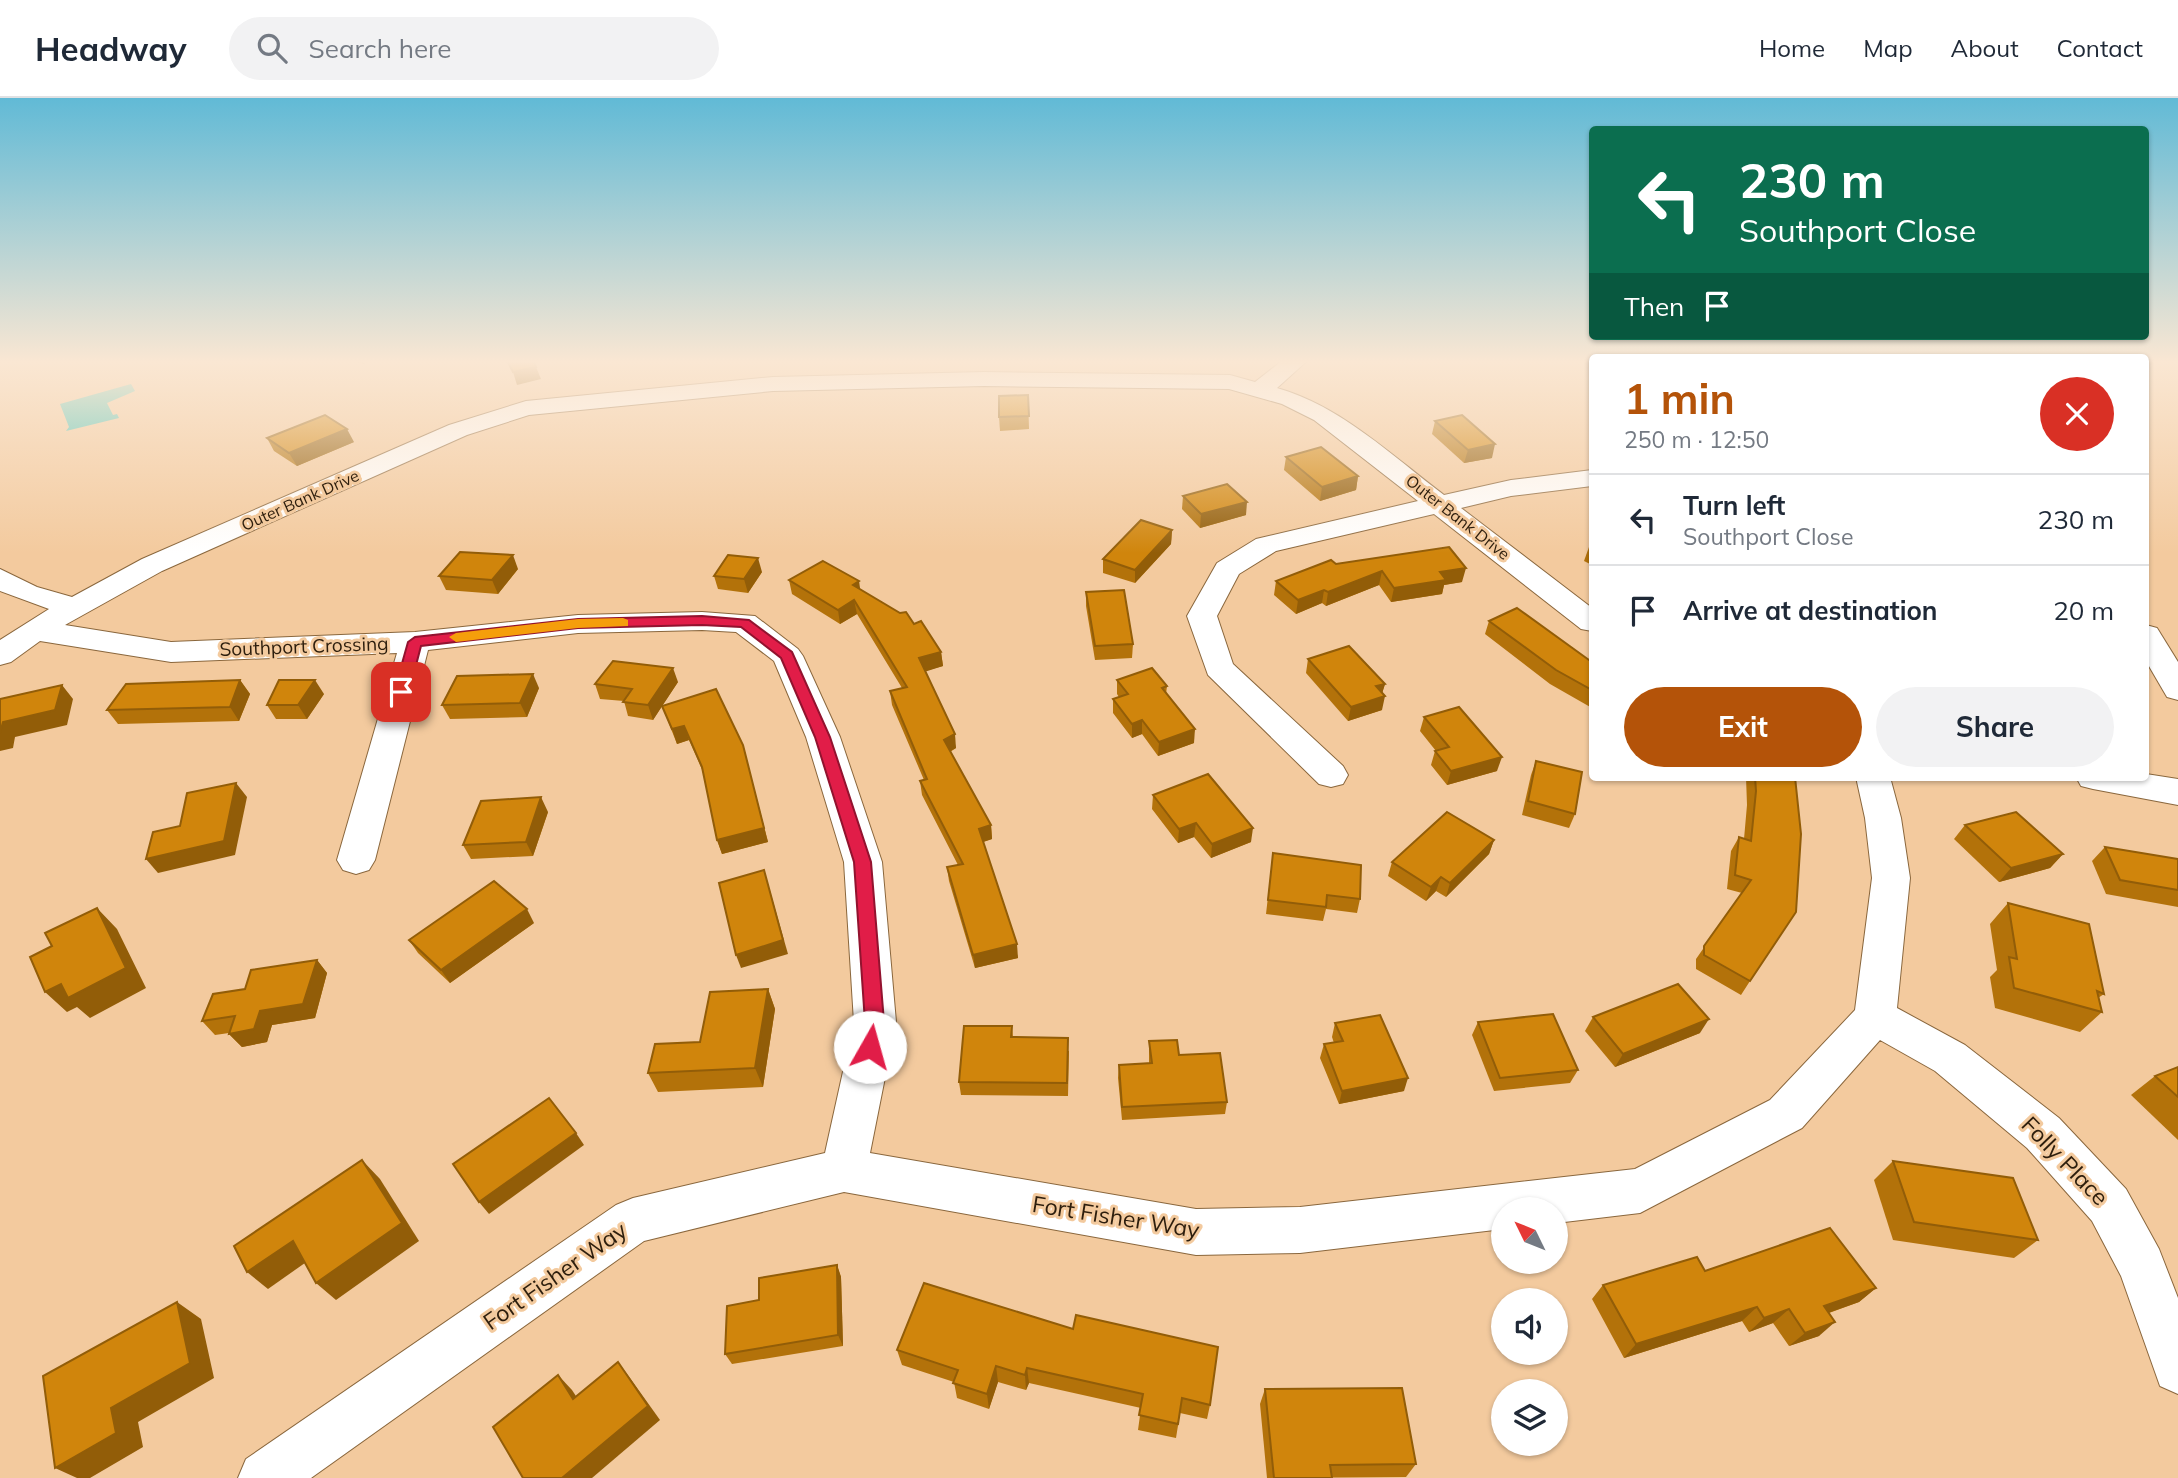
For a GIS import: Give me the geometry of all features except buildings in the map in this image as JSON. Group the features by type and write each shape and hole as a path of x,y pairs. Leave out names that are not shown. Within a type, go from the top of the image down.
{"street":[{"name":"Outer Bank Drive","path":"0,655 34,630 152,565 475,424"},
{"name":"Outer Bank Drive","path":"1336,424 1589,620"},
{"path":"1331,775 1219,668 1202,616 1227,569 1266,545 1511,488 1589,478"},
{"path":"0,578 7,584 38,597 76,607"},
{"name":"Southport Crossing","path":"34,630 171,652 415,642 578,624 702,621 744,623 787,656 823,737 863,862 875,1022 844,1170"},
{"path":"2149,640 2178,689"},
{"path":"356,860 415,642"},
{"path":"1874,781 1891,878 1875,1017"},
{"path":"2116,781 2178,792"},
{"name":"Fort Fisher Way","path":"265,1478 633,1221 844,1170 1196,1232 1300,1230 1640,1191 1786,1114 1875,1017"},
{"name":"Folly Place","path":"1875,1017 1950,1058 2043,1133 2109,1205 2141,1266 2178,1368"}],"water":[{"path":"68,424 93,424 66,431"}],"slow traffic":[{"path":"456,637 578,624 623,623"}],"route":[{"path":"401,692 415,642 578,624 702,621 744,623 787,656 823,737 863,862 875,1022 870,1047"}]}
